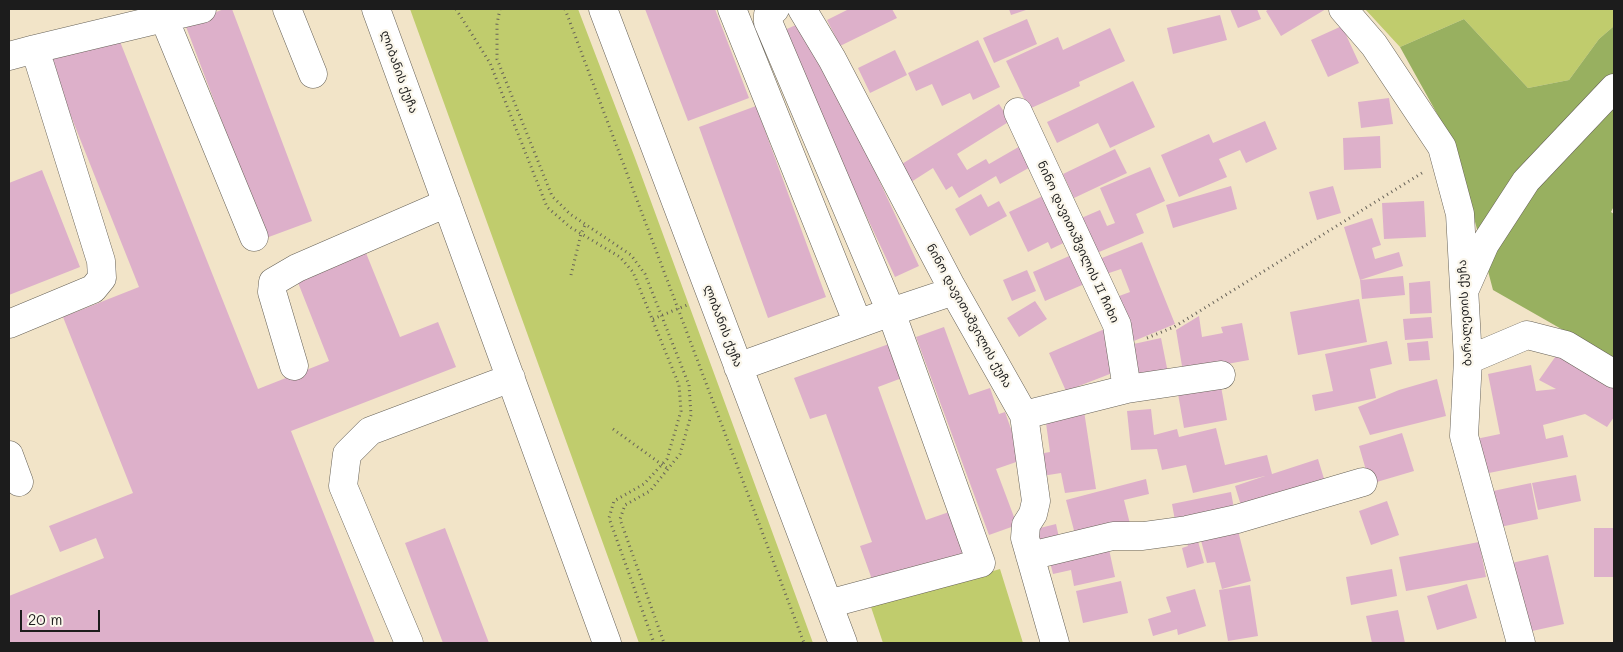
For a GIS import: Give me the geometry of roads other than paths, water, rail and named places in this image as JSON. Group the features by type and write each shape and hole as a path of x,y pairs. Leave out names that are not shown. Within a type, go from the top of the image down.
{"street":[{"path":"9,56 202,9"},
{"path":"286,9 313,74"},
{"name":"ლიბანის ქუჩა","path":"376,9 608,643"},
{"name":"ლიბანის ქუჩა","path":"604,9 843,643"},
{"path":"732,9 858,324"},
{"path":"775,9 768,15 768,22 892,312 980,563 828,604"},
{"name":"ნინო დავითაშვილის ქუჩა","path":"802,9 832,59 954,291 1024,414 1036,501 1033,514 1026,525 1025,538 1055,643"},
{"name":"ბარალეთის ქუჩა","path":"1343,9 1380,53 1442,147 1460,214 1468,360 1464,436 1521,643"},
{"path":"164,18 254,236"},
{"path":"9,324 93,289 102,278 102,261 35,49"},
{"path":"1464,291 1485,244 1526,181 1614,88"},
{"name":"ნინო დავითაშვილის II ჩიხი","path":"1018,112 1117,325 1127,389"},
{"path":"294,366 272,292 273,282 297,268 447,203"},
{"path":"738,367 954,291"},
{"path":"1468,360 1527,335 1566,346 1614,374"},
{"path":"1024,414 1127,389 1221,375"},
{"path":"409,643 343,486 347,454 370,431 511,378"},
{"path":"9,455 19,482"},
{"path":"1030,556 1113,536 1143,536 1187,530 1237,519 1363,482"}]}
